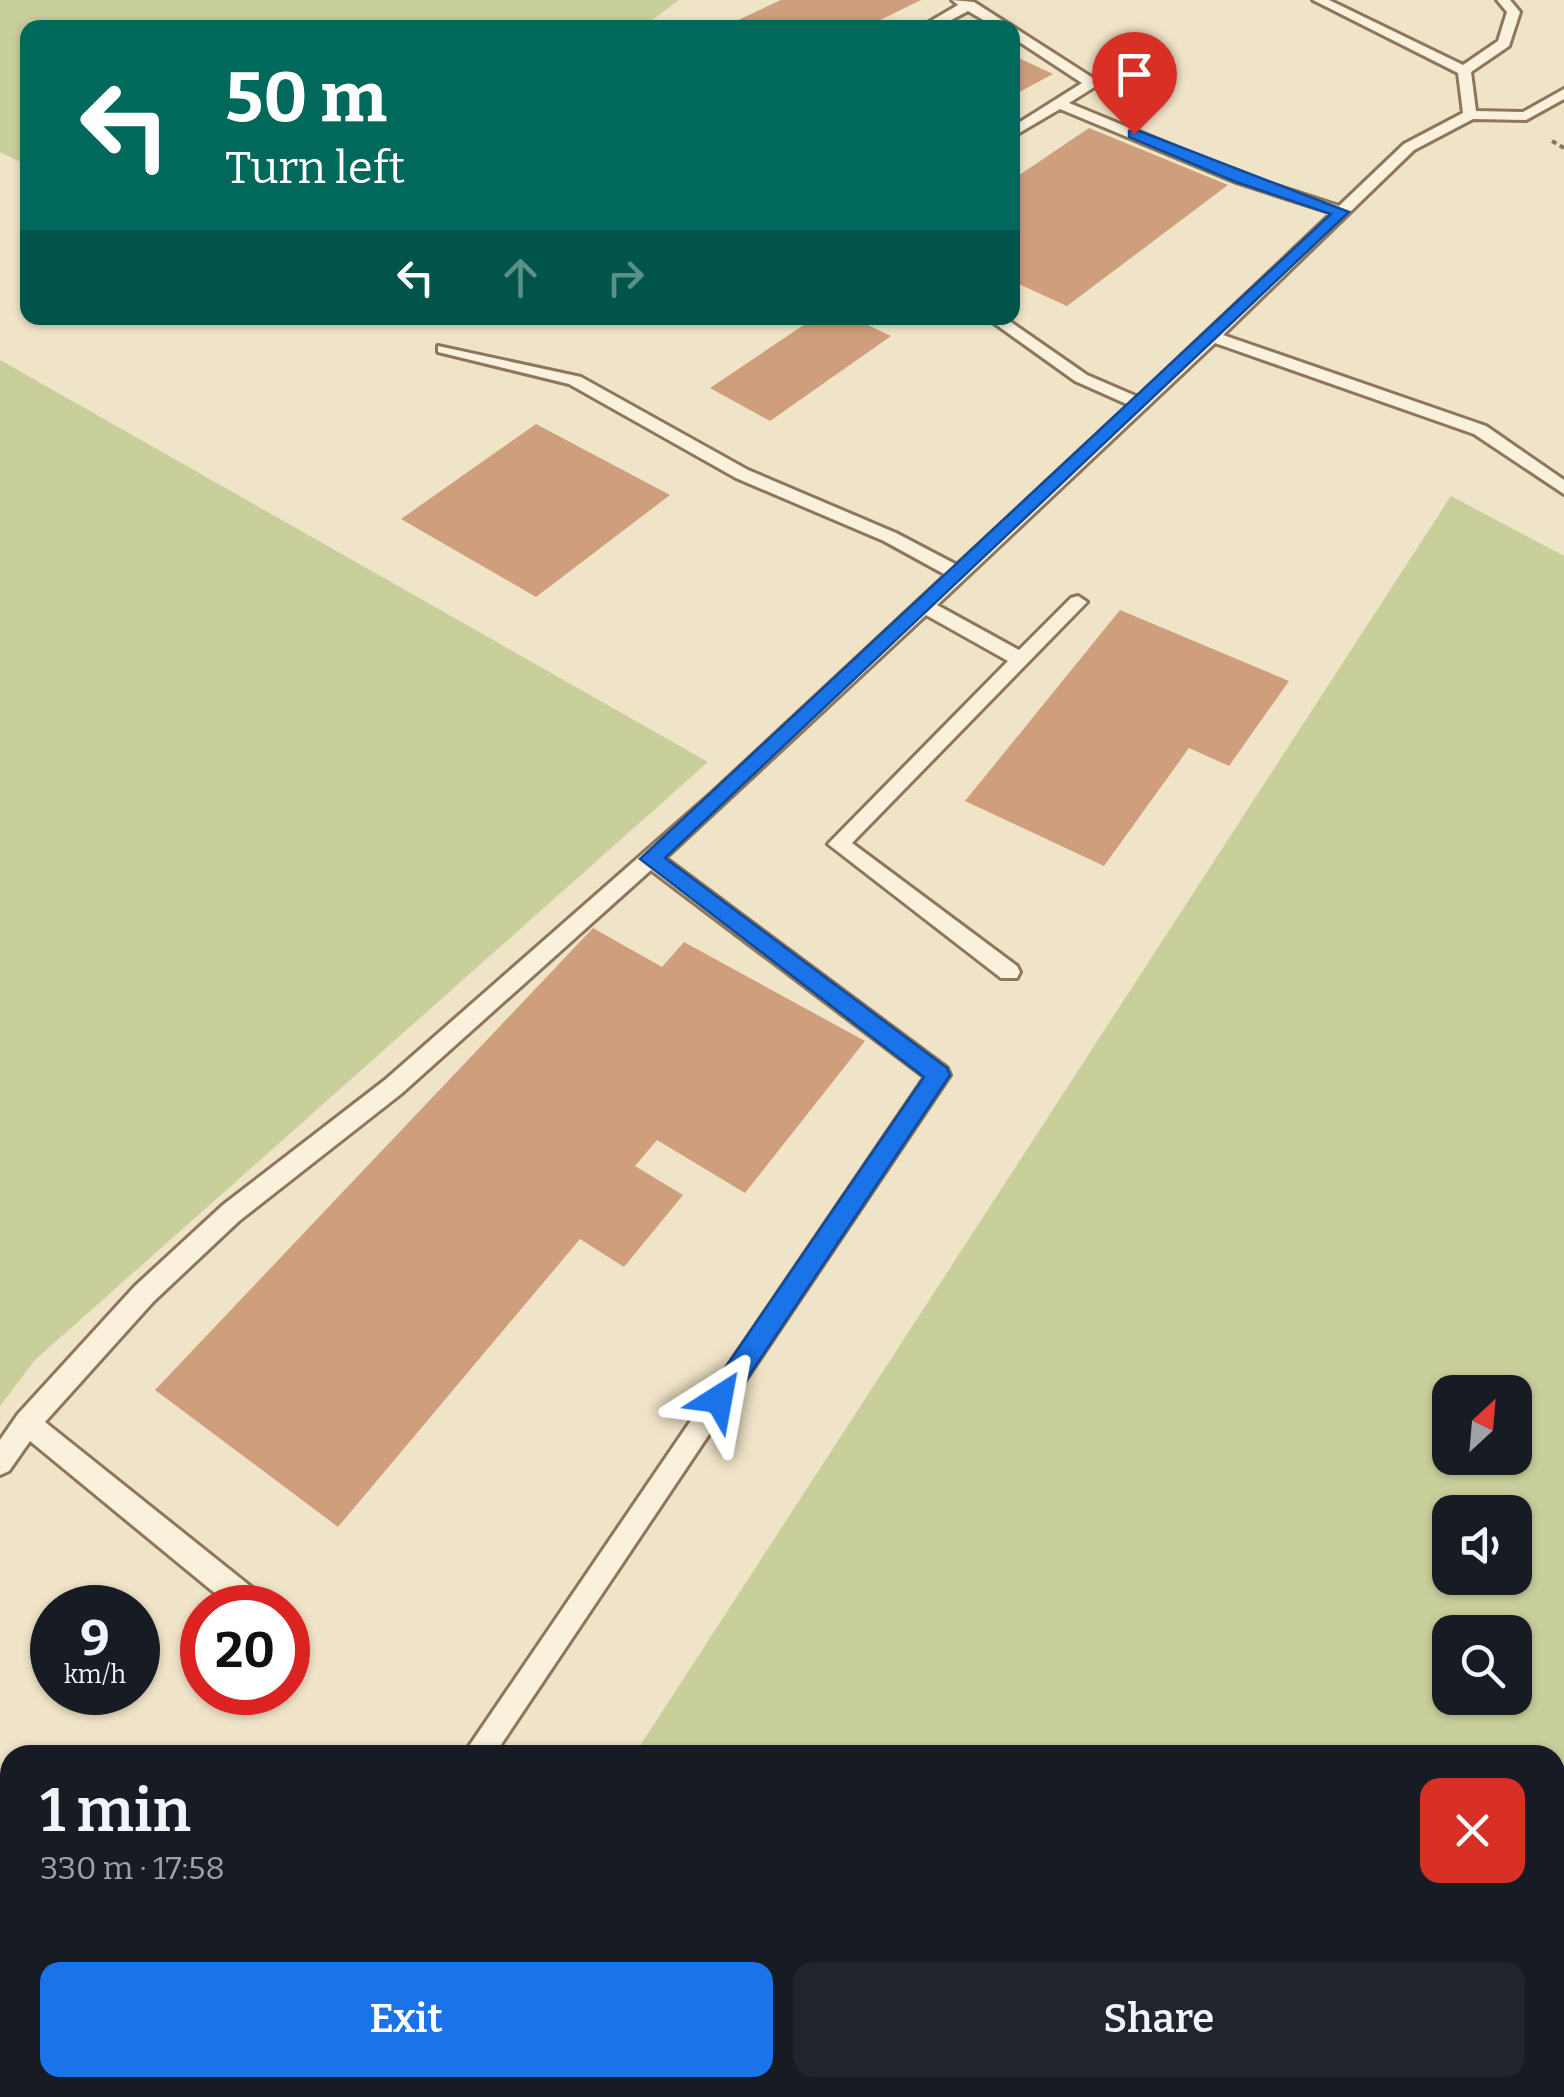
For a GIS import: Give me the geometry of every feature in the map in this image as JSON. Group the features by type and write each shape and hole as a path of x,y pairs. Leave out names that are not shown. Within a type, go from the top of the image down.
{"lane":[{"path":"1319,0 1464,71"},
{"path":"1464,71 1504,43 1514,12 1503,0"},
{"path":"937,20 964,2 995,20"},
{"path":"1020,36 1091,83 1020,129"},
{"path":"1464,71 1470,115"},
{"path":"0,1462 27,1423 144,1294 231,1213 393,1088 651,859 1212,337 1409,147 1470,115 1526,116 1564,93"},
{"path":"1062,105 1241,179 1342,212"},
{"path":"1005,325 1081,378 1140,404"},
{"path":"1212,337 1480,430 1564,488"},
{"path":"444,349 575,380 742,474 890,537 959,574"},
{"path":"1009,972 838,844 1078,602"},
{"path":"924,606 1022,660"},
{"path":"484,1745 939,1075 651,859"},
{"path":"27,1423 226,1585"}],"green space":[{"path":"0,0 679,0 652,20 20,20 20,162 0,152"},
{"path":"0,360 708,762 35,1360 0,1406"},
{"path":"1451,496 1564,556 1564,1745 640,1745"}],"building":[{"path":"781,0 921,0 880,20 738,20"},
{"path":"1020,59 1053,74 1020,92"},
{"path":"1089,128 1228,185 1067,306 1020,285 1020,175"},
{"path":"804,325 868,325 891,336 770,421 710,388"},
{"path":"536,424 670,495 536,597 401,519"},
{"path":"1120,610 1289,681 1229,766 1189,748 1104,866 965,801"},
{"path":"593,928 662,967 684,942 865,1041 745,1193 657,1140 635,1166 683,1195 624,1267 580,1239 338,1527 155,1390"}],"route":[{"path":"719,1399 939,1075 651,859 1342,212 1241,179 1134,134"}]}
